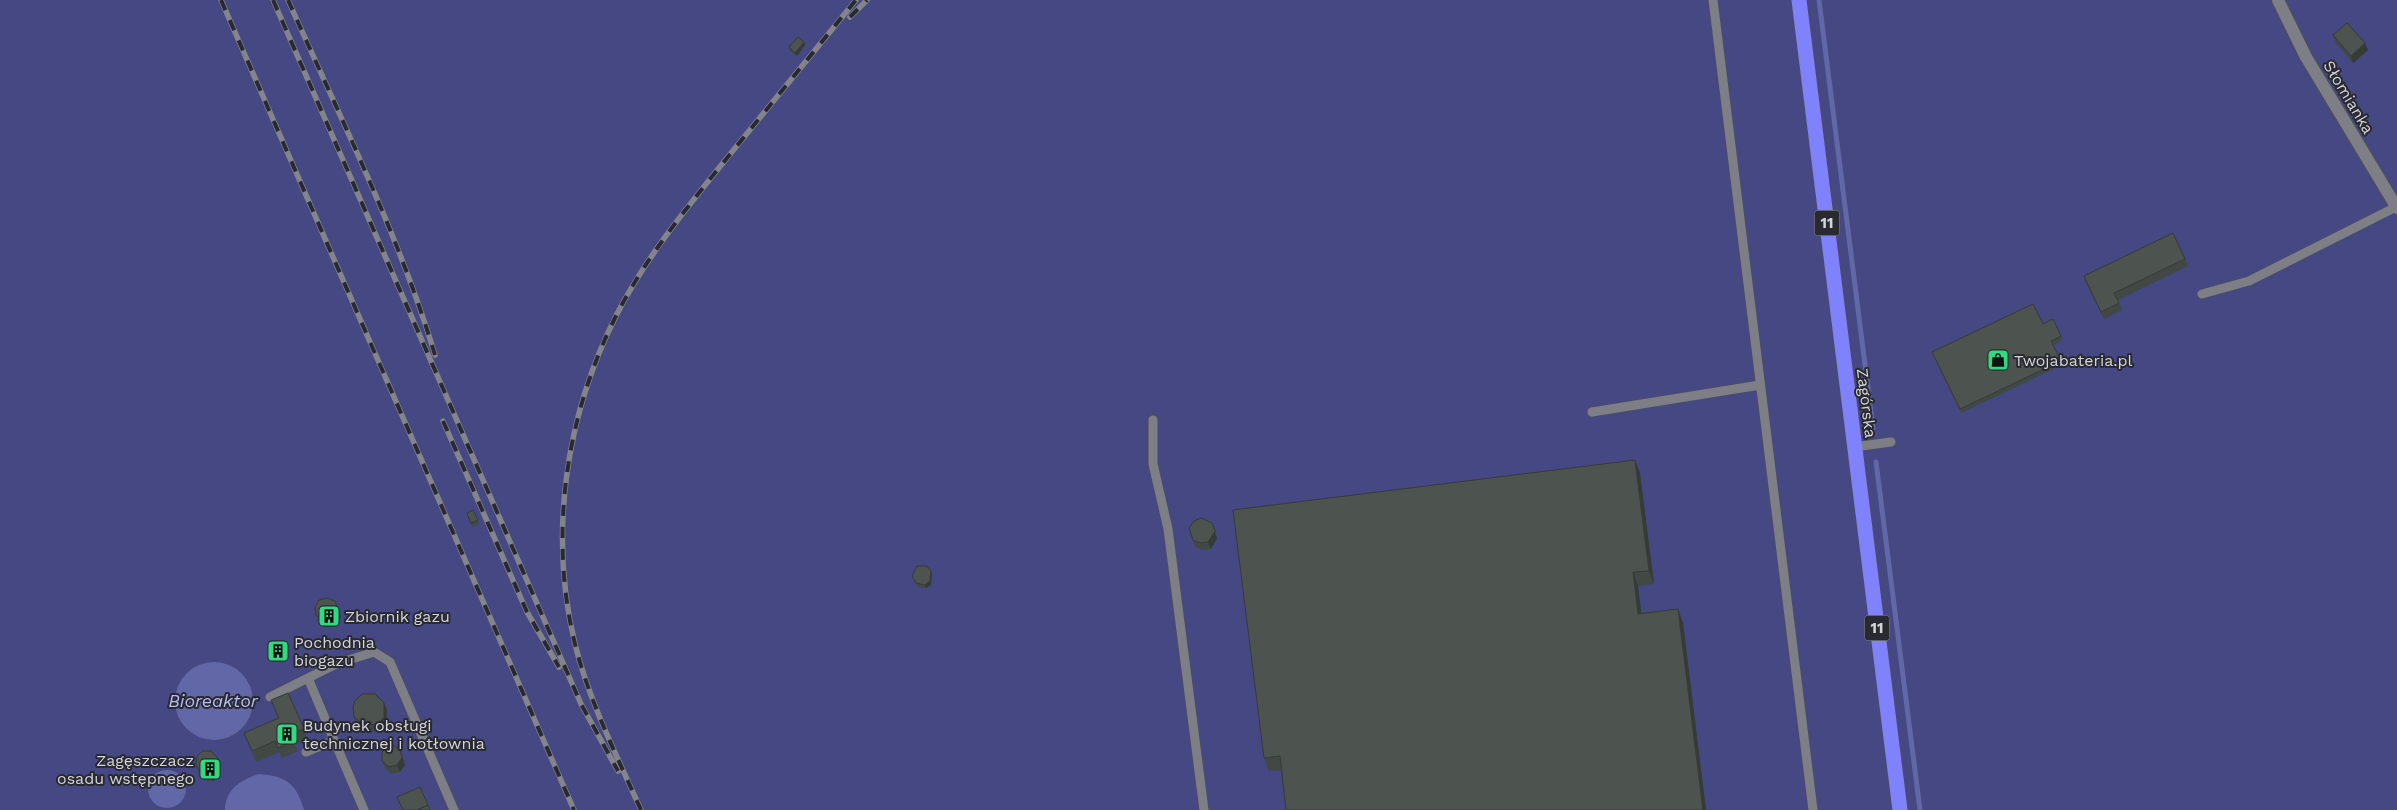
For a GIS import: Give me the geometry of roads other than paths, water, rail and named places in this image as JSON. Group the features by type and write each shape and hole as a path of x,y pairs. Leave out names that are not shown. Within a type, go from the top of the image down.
{"highway":[{"name":"Zagórska","path":"1799,0 1900,810"}],"street":[{"name":"Słomianka","path":"2278,0 2306,57 2397,207"}],"lane":[{"path":"1713,0 1813,810"},
{"path":"2202,294 2249,281 2397,207"},
{"path":"1592,412 1760,385"},
{"path":"1153,420 1153,464 1168,529 1204,810"},
{"path":"1854,447 1891,442"},
{"path":"270,697 336,664 374,652 390,662 454,810"},
{"path":"308,678 364,810"},
{"path":"306,752 334,740"}],"water":[{"name":"Bioreaktor","path":"206,662 222,662 236,668 247,679 253,693 253,709 247,723 236,734 222,740 206,740 192,734 181,723 175,709 175,693 181,679 192,668"},
{"path":"167,770 181,775 186,789 181,803 167,808 153,803 148,789 153,775"},
{"path":"259,774 283,779 289,783 298,794 304,810 225,810 231,791 241,782"}],"waterway":[{"path":"1819,0 1873,428"},
{"path":"1876,462 1920,810"}],"railway":[{"path":"221,0 574,810"},
{"path":"273,0 581,704 618,771"},
{"path":"288,0 386,220 404,265 435,355"},
{"path":"641,810 604,728 588,686 575,644 567,602 563,560 563,518 567,475 574,433 585,392 599,352 629,292 655,251 700,191 856,0"},
{"path":"850,17 867,0"},
{"path":"443,421 527,612 559,667"}],"place":[{"name":"Twojabateria.pl","path":"1998,360"},
{"name":"Zbiornik gazu","path":"329,616"},
{"name":"Pochodnia biogazu","path":"278,651"},
{"name":"Budynek obsługi technicznej i kotłownia","path":"287,734"},
{"name":"Zagęszczacz osadu wstępnego","path":"210,769"}]}
